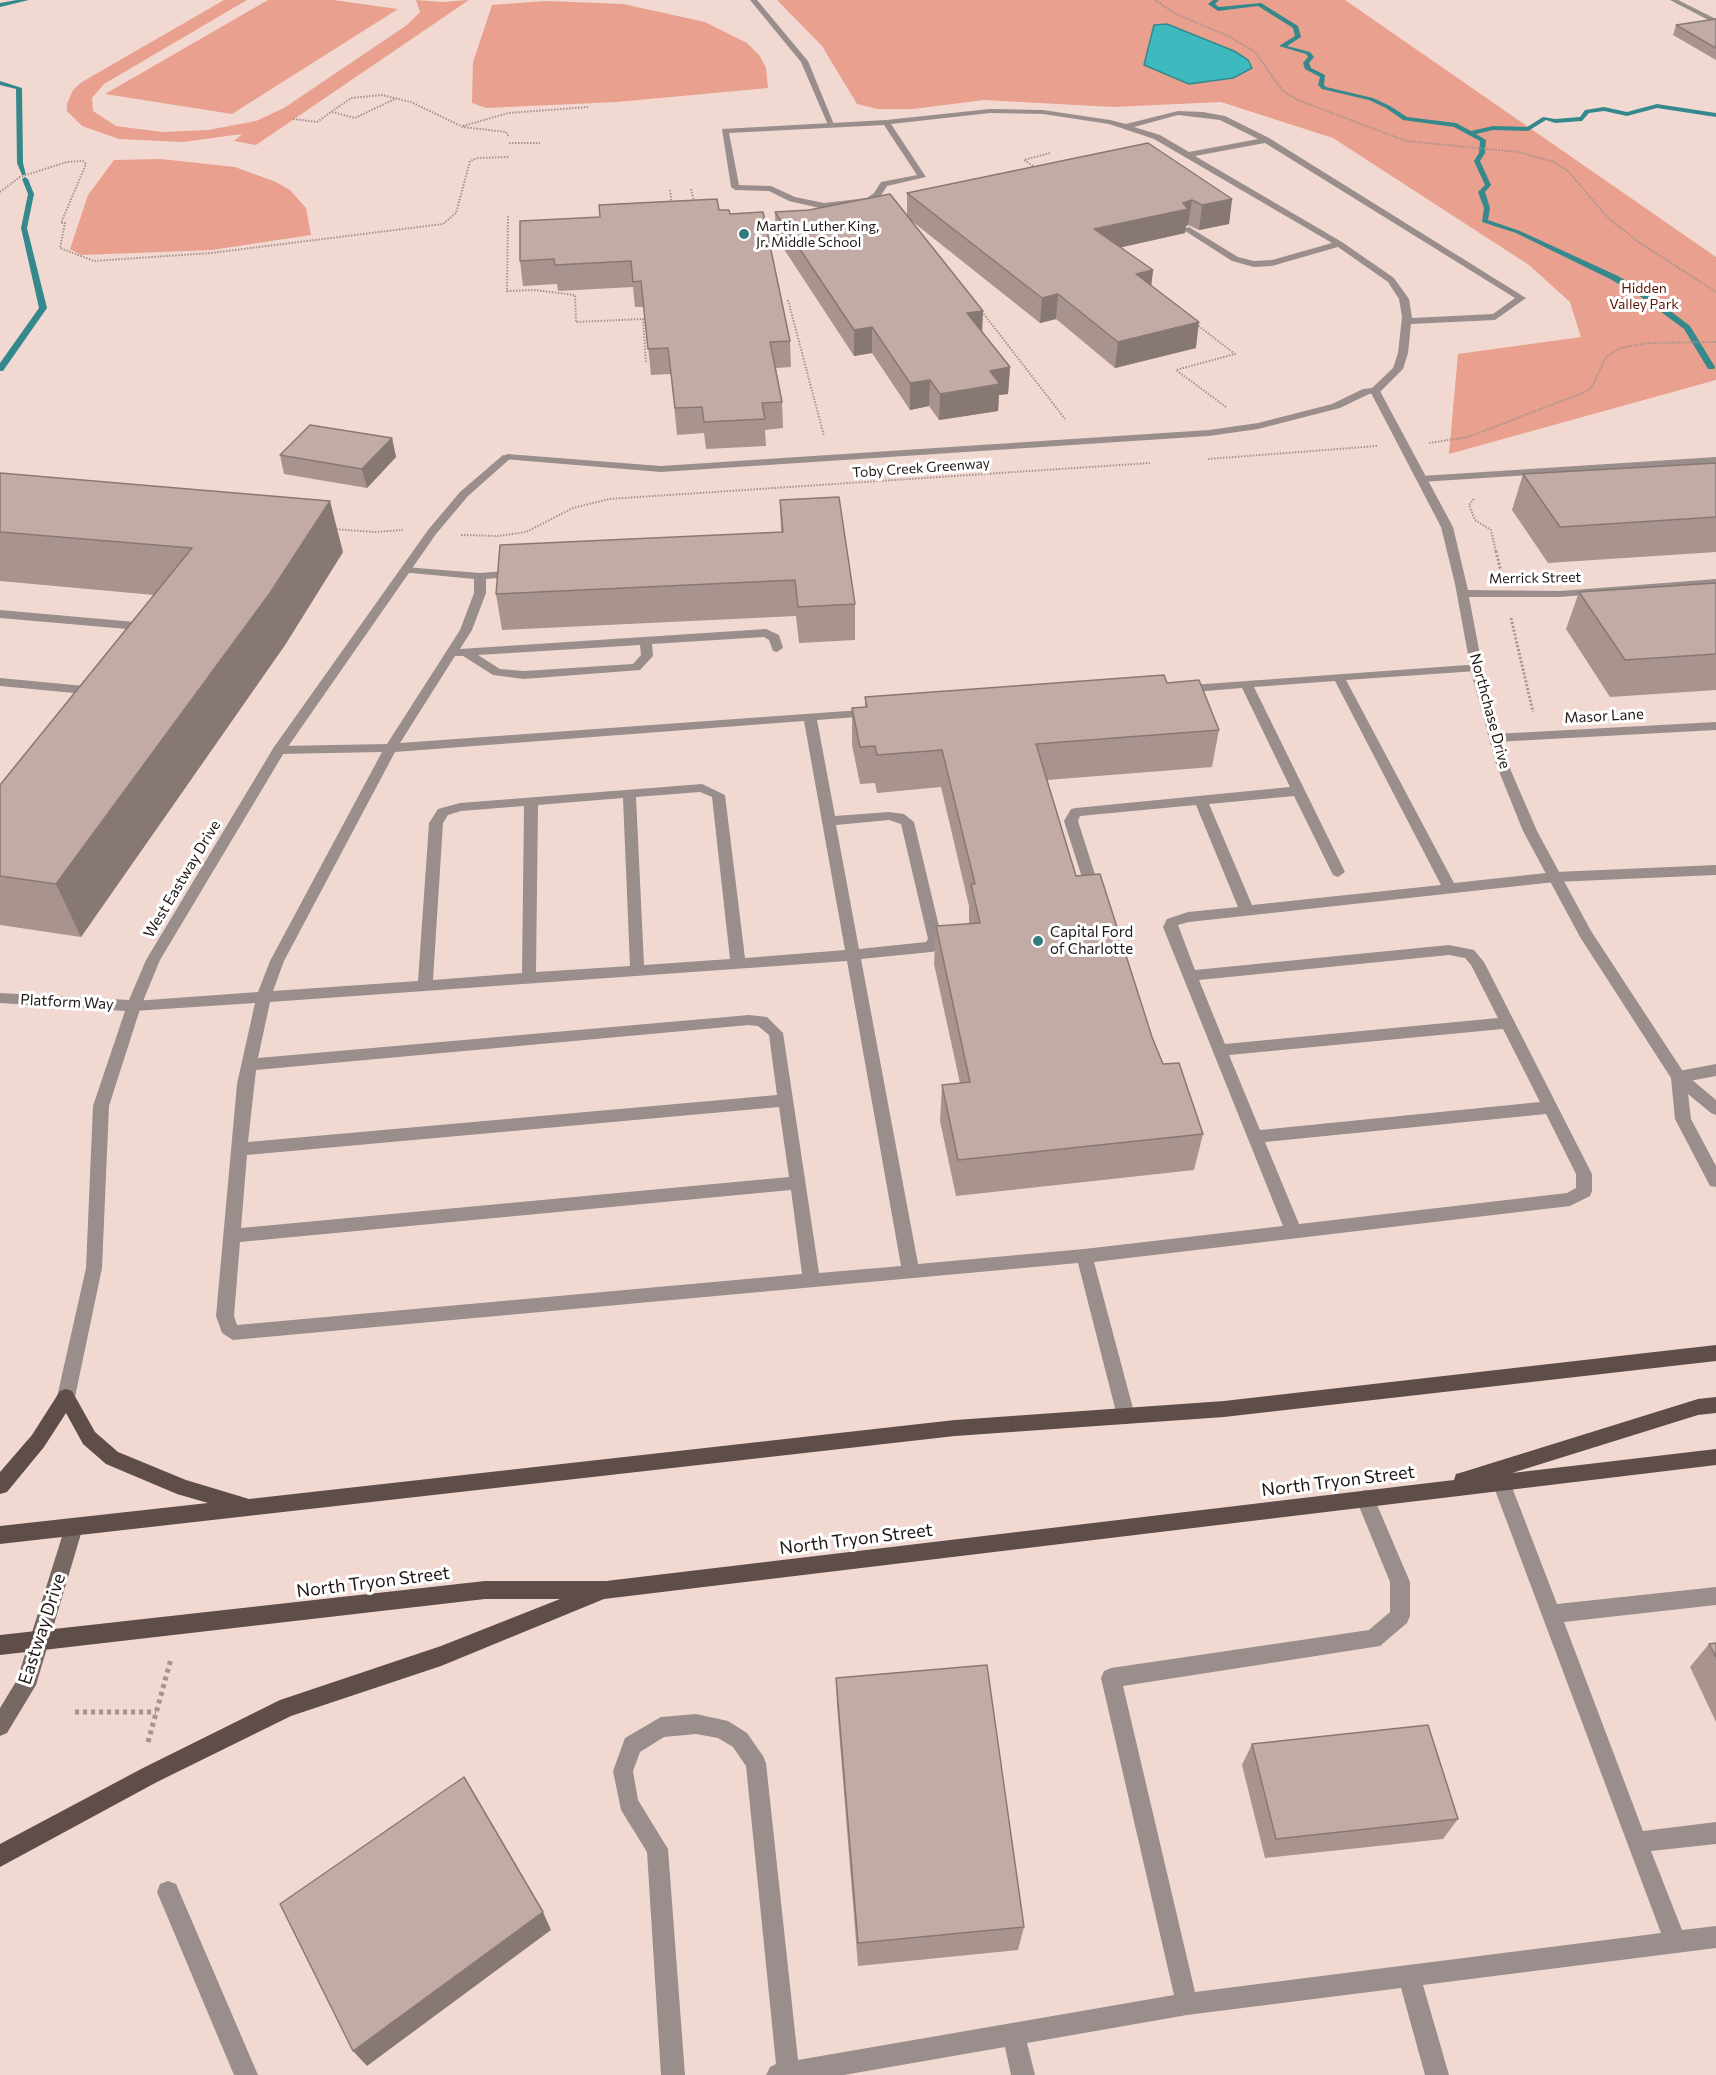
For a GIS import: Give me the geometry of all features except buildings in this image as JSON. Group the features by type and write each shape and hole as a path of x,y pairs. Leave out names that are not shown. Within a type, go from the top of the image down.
{"main road":[{"path":"0,1535 956,1428 1246,1406 1716,1353"},
{"path":"0,1486 38,1441 66,1397 88,1438 112,1458 184,1488 251,1506"},
{"path":"1426,1491 1698,1407 1716,1405"},
{"name":"North Tryon Street","path":"0,1646 485,1590 606,1590 1716,1458"},
{"name":"Eastway Drive","path":"0,1726 26,1685 74,1527"},
{"path":"0,1856 150,1775 287,1707 441,1656 606,1590"}],"street":[{"path":"753,0 804,61 832,125"},
{"path":"1673,0 1716,22"},
{"path":"886,122 922,177 884,184 877,195 869,200 824,206 799,201 771,189 735,187 725,131 886,122 1016,110 1073,115 1125,126 1156,137 1339,244 1391,280 1404,299 1407,321 1403,353 1398,369 1375,391"},
{"path":"1125,126 1178,113 1203,114 1222,118 1266,141 1521,298 1495,317 1407,321"},
{"path":"1187,155 1266,141"},
{"path":"1186,229 1234,259 1254,264 1272,263 1339,244"},
{"name":"West Eastway Drive","path":"66,1397 94,1268 101,1106 134,1006 153,960 279,750 405,570 432,532 464,494 507,457 670,469 1209,433 1258,426 1336,406 1367,391 1375,391"},
{"name":"Northchase Drive","path":"1375,391 1447,527 1463,593 1477,667 1502,764 1530,831 1585,933 1678,1077 1716,1109"},
{"path":"1421,479 1716,460"},
{"path":"405,570 480,576 526,573"},
{"path":"480,576 480,593 475,611 458,652 390,748 277,961 264,996 248,1065 240,1149 225,1316 228,1328 233,1333 1084,1256 1576,1197 1581,1195 1586,1186 1584,1174 1474,958 1456,950 1190,976"},
{"name":"Merrick Street","path":"1463,593 1560,594 1716,582"},
{"path":"0,614 135,626 121,645"},
{"path":"458,652 766,633 775,638 777,648"},
{"path":"458,652 497,672 524,675 636,667 647,656 646,641"},
{"path":"1164,690 1477,667"},
{"path":"1339,678 1450,888"},
{"path":"0,682 85,690"},
{"path":"1246,684 1338,872"},
{"path":"279,750 390,748 881,711"},
{"path":"810,717 911,1272"},
{"name":"Masor Lane","path":"1495,738 1716,726"},
{"path":"425,985 438,817 454,808 702,788 718,795 738,963"},
{"path":"1093,890 1071,821 1073,814 1298,791"},
{"path":"629,794 637,970"},
{"path":"1200,800 1247,910"},
{"path":"529,978 531,802"},
{"name":"Platform Way","path":"0,998 134,1006 853,955 928,948 933,945 935,939 908,825 904,819 889,816 829,821"},
{"path":"1293,1230 1170,927 1172,922 1188,917 1555,876 1716,870"},
{"path":"248,1065 756,1020 767,1024 776,1033 812,1281"},
{"path":"1220,1050 1507,1023"},
{"path":"1678,1077 1716,1070"},
{"name":"Northchase Drive","path":"1678,1077 1683,1119 1716,1181"},
{"path":"240,1149 786,1100"},
{"path":"1255,1137 1551,1107"},
{"path":"232,1236 797,1183"},
{"path":"1084,1256 1126,1416"},
{"path":"1501,1482 1549,1614 1675,1942"},
{"path":"1187,2004 1111,1678 1373,1639 1400,1616 1400,1582 1365,1499"},
{"path":"1549,1614 1716,1596"},
{"path":"673,2075 657,1849 628,1803 622,1771 632,1744 662,1727 696,1724 721,1728 740,1740 756,1763 783,2074 1187,2004 1716,1936"},
{"path":"1636,1842 1716,1833"},
{"path":"168,1892 246,2075"},
{"path":"1409,1976 1437,2075"},
{"path":"1013,2033 1023,2075"}],"path":[{"path":"1155,0 1176,14 1228,36 1255,52 1283,91 1298,100 1394,138 1440,146 1518,152 1543,157 1562,166 1607,217 1640,243 1716,292"},
{"path":"293,119 318,123 331,112 358,96 382,95 397,98 463,126 506,132 509,137"},
{"path":"331,112 356,118 397,98"},
{"path":"463,126 508,113 588,107"},
{"path":"509,143 540,143"},
{"path":"1042,172 1024,160 1050,153"},
{"path":"0,192 20,177 74,161 83,161 86,164 61,223 65,223 60,248 94,261 211,253 443,224 456,213 470,161 478,158 509,157"},
{"path":"691,189 695,206"},
{"path":"670,190 672,207"},
{"path":"508,216 507,291 534,290 575,295 576,322 643,319 646,362"},
{"path":"788,300 825,437"},
{"path":"974,300 1068,423"},
{"path":"1191,321 1235,354 1176,370 1230,410"},
{"path":"1430,442 1468,437 1575,397 1592,387 1606,357 1611,352 1648,343 1716,342"},
{"path":"1199,459 1385,445"},
{"name":"Toby Creek Greenway","path":"466,535 498,536 526,532 547,524 573,508 609,499 1152,463"},
{"path":"1469,476 1475,493 1469,505 1476,520 1491,530 1501,575"},
{"path":"328,529 375,532 405,529"},
{"path":"1510,610 1525,681 1543,736"},
{"path":"147,1745 171,1659"},
{"path":"75,1712 156,1712"}],"green space":[{"path":"224,0 247,0 104,84 92,98 93,111 116,126 162,132 208,130 256,121 284,108 407,25 420,12 416,0 442,2 469,0 256,145 234,141 242,134 183,142 119,139 82,126 67,111 67,104 73,90 82,82"},
{"path":"268,0 333,0 398,9 232,114 105,94"},
{"name":"Hidden Valley Park","path":"777,0 1345,0 1716,257 1716,380 1449,454 1458,354 1581,337 1570,302 1529,265 1333,138 1221,102 1113,107 984,100 913,109 877,109 857,104 822,46"},
{"path":"546,1 623,4 705,22 747,43 760,56 766,68 768,88 617,102 486,108 472,103 473,62 492,5"},
{"path":"161,159 235,167 276,182 290,190 306,208 311,235 212,250 81,255 70,249 88,195 114,160"}],"water":[{"path":"1167,24 1234,51 1248,60 1252,68 1233,78 1189,84 1144,65 1154,25"}],"waterway":[{"path":"0,5 26,0"},
{"path":"1216,0 1211,4 1218,9 1259,4 1296,27 1298,37 1282,46 1308,53 1311,57 1306,63 1308,69 1323,76 1321,85 1324,88 1371,99 1405,119 1456,125 1470,133"},
{"path":"0,83 19,88 20,163 24,174"},
{"path":"1470,133 1493,128 1528,129 1545,118 1555,121 1582,119 1587,111 1604,109 1627,114 1657,106 1716,115"},
{"path":"1470,133 1483,140 1482,153 1477,161 1488,185 1481,192 1487,208 1484,221 1518,232 1615,278 1644,295 1687,328 1711,367"},
{"path":"0,369 43,308 24,228 31,194 25,179"}],"place":[{"name":"Martin Luther King, Jr. Middle School","path":"744,234"},
{"name":"Capital Ford of Charlotte","path":"1038,941"}]}
